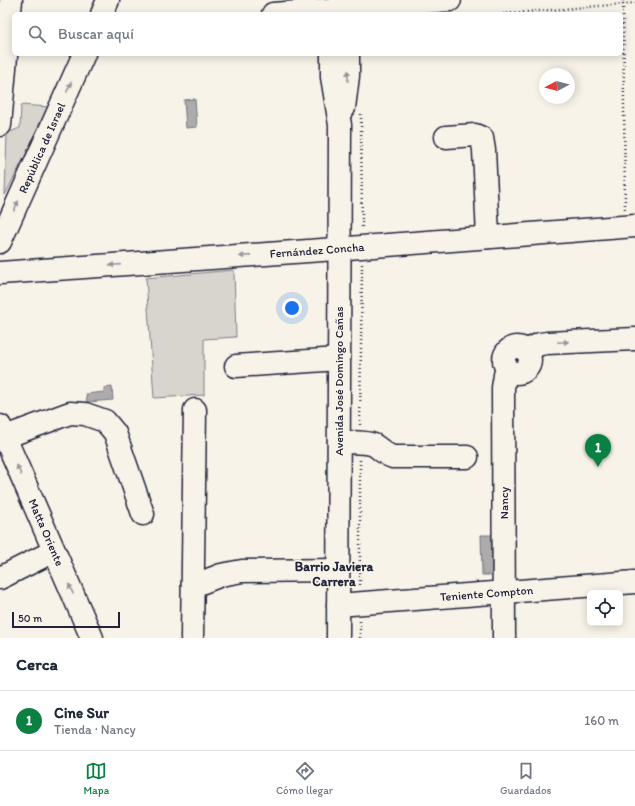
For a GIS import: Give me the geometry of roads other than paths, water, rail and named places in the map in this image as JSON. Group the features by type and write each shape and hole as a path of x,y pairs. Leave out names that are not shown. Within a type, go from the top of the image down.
{"street":[{"path":"0,125 11,0"},
{"path":"103,12 108,0"},
{"path":"295,12 450,0"},
{"name":"República de Israel","path":"0,242 83,56"},
{"name":"Avenida José Domingo Cañas","path":"332,56 332,77 340,125 338,638"},
{"name":"Avenida José Domingo Cañas","path":"340,125 346,100 348,56"},
{"path":"446,137 475,135 482,138 484,150 488,237"},
{"name":"Fernández Concha","path":"0,273 630,227"},
{"name":"Nancy","path":"504,638 503,388 505,375 508,369 516,373 521,372 528,367 530,358 526,350 540,344 635,339"},
{"path":"236,366 339,359"},
{"path":"192,638 195,410"},
{"path":"2,432 70,413 85,414 105,421 115,433 143,514"},
{"name":"Matta Oriente","path":"2,432 92,638"},
{"path":"339,442 424,445"},
{"path":"364,443 375,446 388,456 393,457 467,457"},
{"path":"0,578 54,551"},
{"path":"193,586 221,575 242,571 338,570"},
{"name":"Teniente Compton","path":"338,605 635,582"}],"place":[{"name":"Cine Sur","path":"598,467"}],"district":[{"name":"Barrio Javiera Carrera","path":"334,574"}]}
